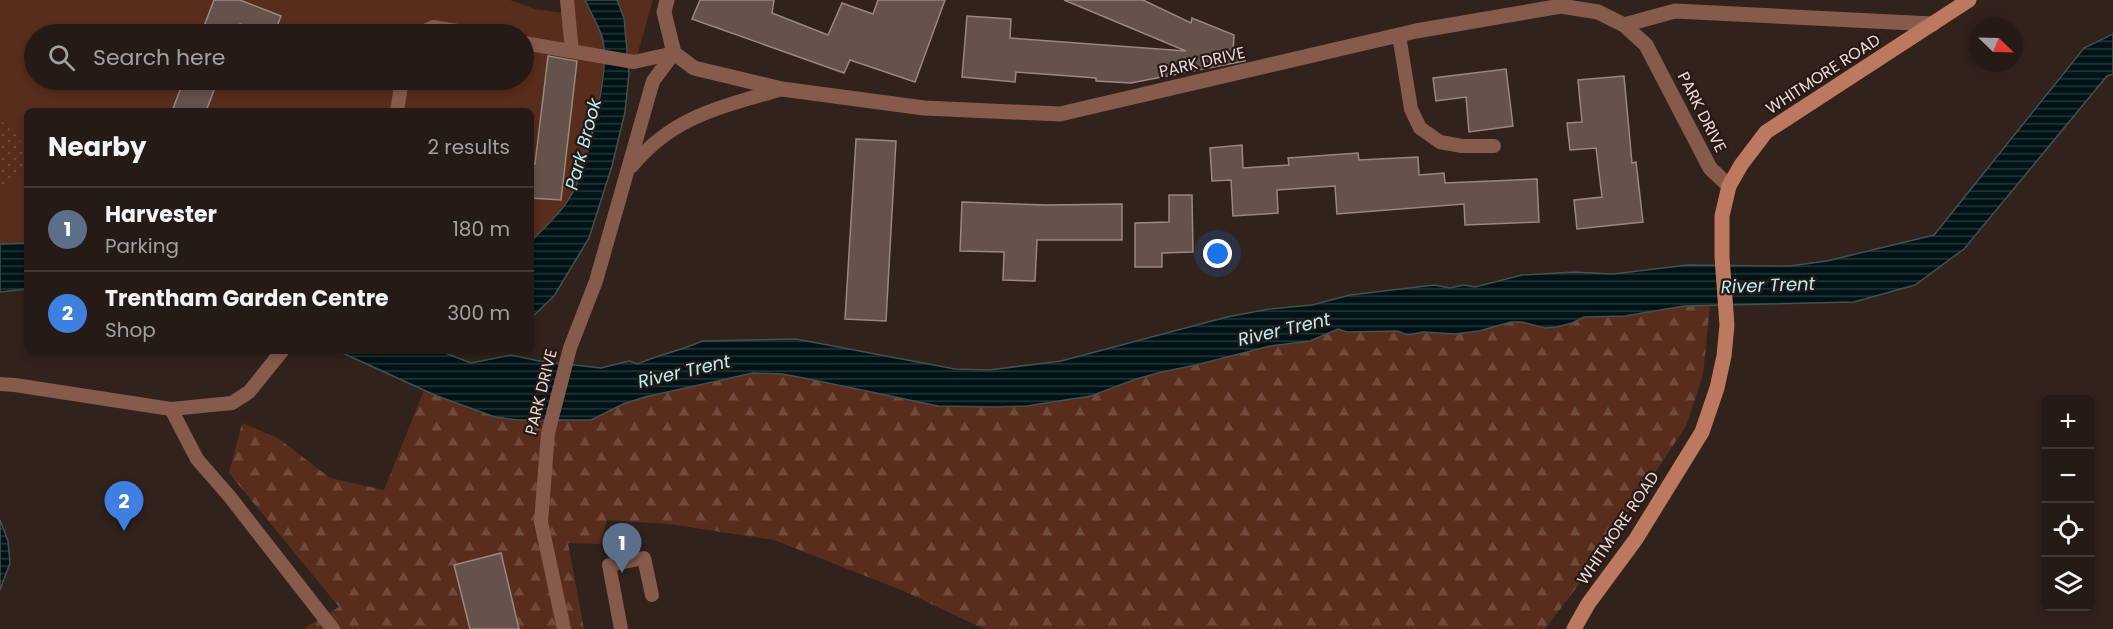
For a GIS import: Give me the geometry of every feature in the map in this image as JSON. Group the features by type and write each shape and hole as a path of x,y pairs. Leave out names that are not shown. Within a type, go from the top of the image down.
{"main road":[{"name":"WHITMORE ROAD","path":"1574,629 1588,604 1636,538 1702,432 1717,388 1727,325 1722,257 1722,216 1729,186 1741,165 1766,132 1933,24 1963,2"}],"street":[{"path":"667,0 664,12 674,53"},
{"name":"PARK DRIVE","path":"674,53 694,68 782,89 924,108 1060,114 1399,34 1561,6 1598,12 1624,25 1646,45 1710,168 1729,186"},
{"path":"1624,25 1675,11 1933,24"}],"lane":[{"path":"567,0 576,52"},
{"path":"1399,34 1411,109 1420,128 1440,142 1462,146 1494,146"},
{"path":"534,45 634,62 674,53"},
{"name":"PARK DRIVE","path":"564,629 541,522 542,485 548,433 570,348 596,281 654,81 674,53"},
{"name":"PARK DRIVE","path":"628,170 643,152 679,124 720,106 782,89"},
{"path":"397,108 400,90"},
{"path":"0,384 171,409 232,403 249,392 280,354"},
{"path":"171,409 197,459 230,497 333,629"},
{"path":"621,629 609,565 644,558 652,595"}],"green space":[{"path":"0,0 510,0 535,9 565,13 569,55 604,62 600,94 585,163 573,192 564,206 534,238 534,108 24,108 24,243 0,244"},
{"path":"563,0 653,0 636,59 573,47"},
{"path":"0,120 24,145 24,172 0,195"},
{"path":"1710,305 1703,375 1686,426 1595,563 1545,629 984,629 906,592 774,540 669,524 607,520 600,544 568,543 584,629 303,629 339,607 229,473 242,423 278,438 330,478 384,490 424,390 466,405 591,420 623,404 645,397 752,373 782,374 938,406 1027,406 1091,396 1136,379 1270,346 1310,341 1338,329 1347,332 1397,331 1408,335 1423,332 1455,334 1479,331 1511,322 1522,322 1545,328 1557,327 1584,317 1625,316 1684,306"}],"water":[{"path":"585,0 617,0 624,18 629,73 625,112 612,166 589,238 554,296 534,315 534,238 569,199 585,162 603,80 604,47 599,29"},
{"name":"River Trent","path":"2113,34 2113,74 2107,76 1964,249 1915,285 1854,302 1684,306 1625,316 1584,317 1557,327 1545,328 1522,322 1511,322 1479,331 1455,334 1423,332 1408,335 1397,331 1347,332 1338,329 1310,341 1270,346 1136,379 1091,396 1027,406 938,406 782,374 753,373 645,397 623,404 591,420 518,420 495,417 437,396 345,354 448,354 471,363 511,355 539,361 601,368 629,361 638,364 702,341 796,339 955,369 989,370 1061,361 1227,317 1269,309 1312,305 1350,295 1434,285 1450,288 1464,285 1475,287 1522,275 1574,272 1613,274 1688,265 1790,266 1827,261 1934,235 2084,48"},
{"path":"24,243 24,289 0,292 0,244"},
{"path":"0,520 8,541 10,563 0,590"}],"building":[{"path":"214,0 240,0 281,16 278,24 205,24"},
{"path":"700,0 774,0 772,13 828,35 842,3 873,14 878,0 945,0 915,82 850,60 844,73 692,19"},
{"path":"1064,0 1143,0 1191,23 1192,18 1234,35 1233,54 1245,55 1245,61 1131,83 1016,72 1015,82 962,77 967,16 1011,19 1010,38 1186,51"},
{"path":"548,56 577,61 561,200 534,198 535,164"},
{"path":"1506,69 1513,126 1469,132 1466,97 1436,101 1433,78"},
{"path":"1624,76 1632,163 1636,162 1643,222 1577,229 1574,200 1602,197 1596,148 1570,150 1567,123 1582,122 1578,80"},
{"path":"180,90 214,90 207,108 173,108"},
{"path":"856,139 896,141 886,321 845,319"},
{"path":"1242,145 1243,168 1289,165 1288,158 1358,153 1359,160 1418,157 1419,175 1444,173 1445,183 1537,179 1539,222 1465,225 1464,204 1337,214 1335,186 1277,190 1278,213 1233,216 1231,180 1212,181 1210,148"},
{"path":"1169,195 1192,195 1193,252 1162,253 1162,267 1135,267 1135,223 1169,222"},
{"path":"962,202 1046,205 1122,204 1122,240 1037,240 1035,281 1003,280 1004,252 960,251"},
{"path":"501,553 519,629 470,629 454,565"}],"place":[{"name":"Trentham Garden Centre","path":"124,531"},
{"name":"Harvester","path":"622,573"}],"water label":[{"name":"Park Brook","path":"583,144"}]}
